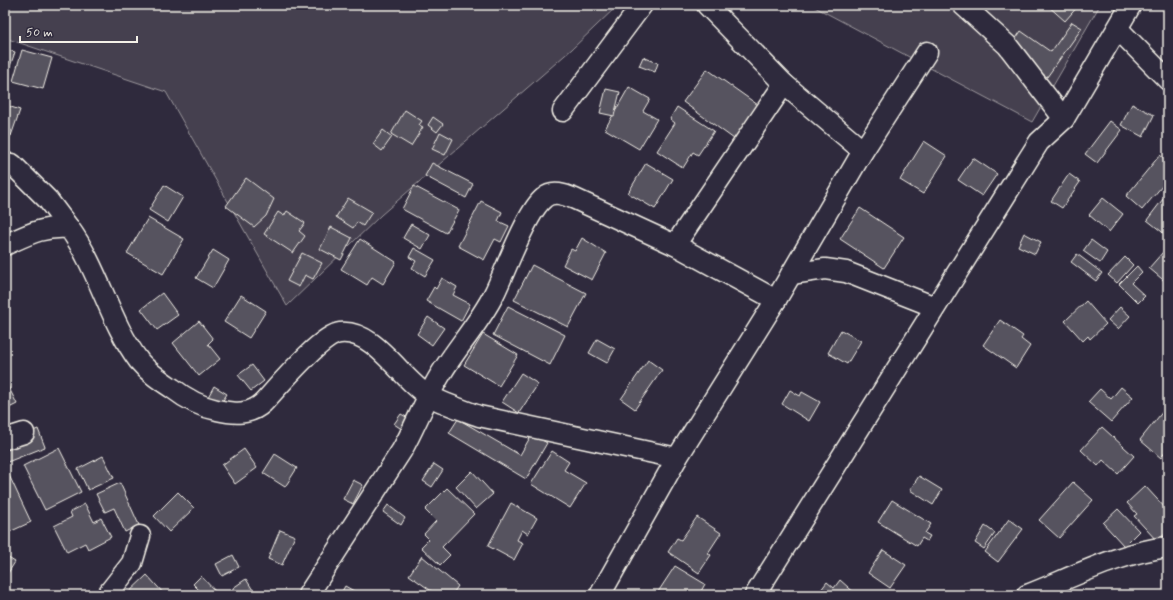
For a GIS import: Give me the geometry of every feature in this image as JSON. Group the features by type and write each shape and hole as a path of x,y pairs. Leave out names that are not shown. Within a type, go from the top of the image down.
{"street":[{"path":"563,111 642,5"},
{"path":"707,5 784,84 863,152"},
{"path":"963,5 1007,45 1064,119"},
{"path":"755,595 1039,142 1064,119 1131,5"},
{"path":"1118,28 1168,80"},
{"path":"600,595 676,458 776,300 863,152 927,52"},
{"path":"675,245 784,84"},
{"path":"871,410 886,402 1041,155 1039,142"},
{"path":"12,164 48,200 82,246 120,330 140,362 155,377 183,396 212,409 229,413 246,413 261,405 325,339 340,333 353,334 368,341 428,395 480,416 676,458"},
{"path":"308,595 402,450 415,426 428,395 494,296 530,217 536,206 544,197 553,194 564,194 675,245 776,300"},
{"path":"5,245 37,231 52,227 70,228"},
{"path":"791,274 825,269 846,272 935,307"},
{"path":"5,440 24,433"},
{"path":"107,595 132,564 140,536"},
{"path":"1027,595 1099,566 1135,554 1168,547"}],"shaded area":[{"path":"5,5 618,5 572,49 381,215 287,306 166,92 5,38"},
{"path":"811,5 1100,5 1032,122"}],"building":[{"path":"1047,5 1079,5 1065,21"},
{"path":"1072,22 1082,28 1047,77 1008,50 1021,31 1051,52"},
{"path":"5,49 15,52 7,75 5,74"},
{"path":"22,50 52,58 43,89 13,81"},
{"path":"643,57 658,63 655,72 639,66"},
{"path":"707,69 758,105 734,139 683,102"},
{"path":"629,87 650,99 643,111 657,119 639,149 605,129"},
{"path":"606,89 620,92 614,116 600,113"},
{"path":"1132,104 1154,115 1143,137 1121,125"},
{"path":"5,105 20,110 11,136 5,134"},
{"path":"677,107 714,131 698,155 693,152 683,168 657,151 675,123 670,119"},
{"path":"405,110 422,121 419,125 423,127 411,146 391,134"},
{"path":"433,117 443,124 437,132 428,125"},
{"path":"1110,121 1122,130 1097,163 1085,154"},
{"path":"5,129 11,130 9,141 5,140"},
{"path":"383,130 392,137 382,151 373,144"},
{"path":"440,132 453,139 445,155 432,149"},
{"path":"924,141 947,156 923,194 900,180"},
{"path":"1160,155 1168,162 1168,179 1142,210 1126,196"},
{"path":"973,158 997,174 982,196 958,180"},
{"path":"432,163 473,184 466,198 425,176"},
{"path":"646,163 673,179 655,209 628,193"},
{"path":"1069,174 1080,182 1062,208 1051,201"},
{"path":"246,178 274,199 266,216 254,227 226,206"},
{"path":"164,185 183,197 168,222 149,210"},
{"path":"414,186 459,210 446,233 402,209"},
{"path":"348,198 372,212 363,226 357,222 353,228 336,217"},
{"path":"1103,198 1123,214 1109,232 1089,215"},
{"path":"1163,199 1168,202 1168,232 1166,235 1147,220"},
{"path":"481,201 502,212 498,221 509,226 501,242 495,239 484,260 458,246"},
{"path":"860,208 904,237 884,268 840,239"},
{"path":"287,211 305,223 299,231 305,236 293,253 264,234 278,212 284,216"},
{"path":"148,218 184,239 163,274 127,253"},
{"path":"411,224 430,235 422,249 403,238"},
{"path":"331,227 352,238 341,260 320,249"},
{"path":"1024,233 1041,242 1035,254 1018,246"},
{"path":"582,238 606,253 592,280 563,265 571,249 575,251"},
{"path":"360,239 396,262 383,284 372,277 367,285 341,269"},
{"path":"1091,240 1107,252 1100,263 1083,251"},
{"path":"414,248 435,260 425,276 412,268 416,261 409,257"},
{"path":"213,250 229,260 213,288 196,278"},
{"path":"1163,252 1168,256 1168,284 1149,268"},
{"path":"302,253 322,263 313,279 305,275 299,287 287,281"},
{"path":"1077,254 1102,273 1096,281 1071,262"},
{"path":"1125,257 1133,265 1117,283 1108,275"},
{"path":"532,265 586,293 568,327 514,300"},
{"path":"1137,266 1142,272 1131,283 1145,296 1138,303 1119,284"},
{"path":"442,278 457,287 453,295 470,304 461,321 426,301 434,287 436,289"},
{"path":"162,293 178,315 157,330 141,309"},
{"path":"241,295 266,311 249,338 224,322"},
{"path":"1086,301 1106,324 1090,339 1088,336 1083,341 1065,321"},
{"path":"508,306 565,335 550,365 493,335"},
{"path":"1120,307 1130,316 1118,329 1108,320"},
{"path":"428,317 444,328 432,345 417,334"},
{"path":"1000,320 1023,336 1021,339 1030,346 1016,368 983,345"},
{"path":"199,321 213,339 208,344 220,359 199,376 173,343"},
{"path":"841,330 861,341 847,364 828,353"},
{"path":"483,334 518,355 499,386 464,365"},
{"path":"597,339 615,349 607,363 589,353"},
{"path":"648,360 662,370 635,409 621,399"},
{"path":"252,365 264,381 251,391 238,375"},
{"path":"521,373 538,384 519,413 502,402"},
{"path":"5,380 17,404 5,410"},
{"path":"214,386 227,394 220,405 208,397"},
{"path":"1121,387 1133,397 1111,422 1088,402 1100,389 1111,399"},
{"path":"790,390 800,396 802,392 820,402 809,421 782,404"},
{"path":"1164,410 1168,414 1168,448 1161,458 1140,440"},
{"path":"401,414 410,419 403,430 394,424"},
{"path":"458,419 520,455 532,434 547,443 526,479 449,433"},
{"path":"1102,427 1134,456 1118,474 1103,460 1098,466 1081,450"},
{"path":"38,429 45,447 5,463 5,442"},
{"path":"59,448 81,492 45,510 23,466"},
{"path":"244,449 257,468 235,484 222,465"},
{"path":"552,451 569,462 564,470 586,483 570,508 531,484"},
{"path":"275,454 297,468 285,487 263,473"},
{"path":"103,456 114,478 88,490 78,469"},
{"path":"434,464 443,470 432,487 423,481"},
{"path":"472,471 493,494 476,509 456,487"},
{"path":"8,473 31,522 5,534 5,474"},
{"path":"919,476 942,490 933,505 910,490"},
{"path":"353,480 363,485 353,504 343,499"},
{"path":"1073,482 1093,500 1059,538 1039,520"},
{"path":"120,483 139,525 125,532 114,508 105,512 96,494"},
{"path":"1145,486 1168,511 1168,531 1157,541 1134,516 1137,514 1127,503"},
{"path":"447,488 474,514 442,547 450,555 440,565 421,547 429,539 424,534 436,521 425,510"},
{"path":"178,492 194,508 169,532 154,516"},
{"path":"892,500 931,524 925,533 930,536 927,541 922,538 917,546 878,522"},
{"path":"511,503 537,518 528,534 522,530 517,540 523,543 514,560 488,546"},
{"path":"85,504 94,522 101,518 111,537 88,549 85,543 67,552 54,526 72,517 70,512"},
{"path":"388,505 405,518 401,525 383,512"},
{"path":"1118,509 1139,531 1124,546 1103,523"},
{"path":"697,517 721,533 708,553 711,555 699,573 668,552 677,538 681,540"},
{"path":"1009,519 1023,529 998,562 985,552"},
{"path":"985,526 995,533 984,549 975,543"},
{"path":"280,530 295,536 282,565 268,559"},
{"path":"883,550 906,565 890,588 868,573"},
{"path":"233,555 239,567 222,576 216,564"},
{"path":"5,556 15,562 8,573 5,571"},
{"path":"422,556 458,586 452,595 437,595 409,575"},
{"path":"675,566 705,584 699,595 656,595"},
{"path":"147,575 165,595 126,595"},
{"path":"201,576 215,591 210,595 204,595 193,584"},
{"path":"246,579 256,595 238,595 233,588"},
{"path":"840,580 857,595 817,595 827,582 834,588"},
{"path":"345,586 361,595 340,595"}]}
